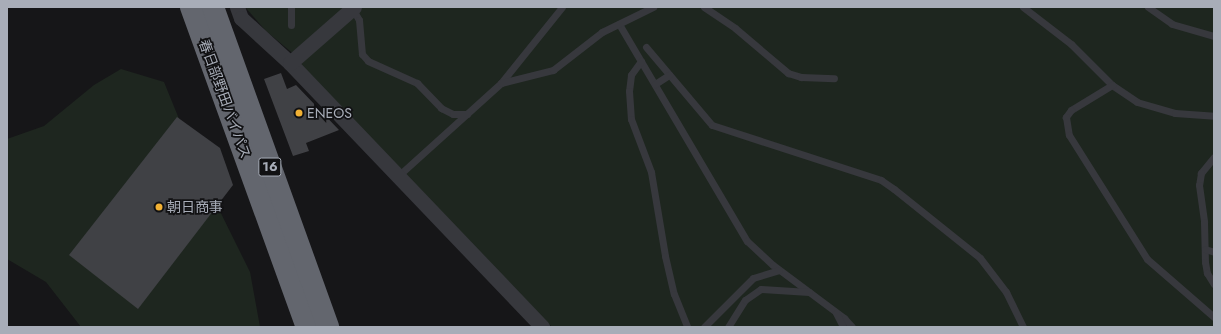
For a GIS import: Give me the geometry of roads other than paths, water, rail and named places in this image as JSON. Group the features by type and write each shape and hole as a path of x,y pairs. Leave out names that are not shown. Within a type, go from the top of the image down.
{"highway":[{"name":"春日部野田バイパス","path":"191,7 307,327"},
{"name":"春日部野田バイパス","path":"212,7 328,327"}],"street":[{"path":"237,7 241,18 290,63 542,327"},
{"path":"290,63 353,8"}],"lane":[{"path":"291,7 291,25"},
{"path":"398,176 501,83 562,7"},
{"path":"501,83 553,70 602,32 653,7"},
{"path":"704,7 735,28 788,73 801,77 834,78"},
{"path":"1023,7 1071,44 1112,85 1137,102 1176,113 1214,116"},
{"path":"1148,7 1172,24 1214,36"},
{"path":"353,8 360,20 362,54 368,61 417,83 441,108 453,114 467,114"},
{"path":"619,24 747,241 779,270 835,311 852,327"},
{"path":"646,47 712,125 881,180 980,258 1006,292 1023,327"},
{"path":"641,61 631,75 629,91 631,119 651,172 665,256 674,294 687,327"},
{"path":"654,84 669,75"},
{"path":"1112,85 1071,110 1066,117 1069,135 1147,259 1214,317"},
{"path":"1214,157 1201,173 1199,185 1204,222 1207,273 1214,284"},
{"path":"1205,249 1214,252"},
{"path":"704,327 753,278 779,270"},
{"path":"728,327 745,300 761,288 809,292"},
{"path":"835,311 842,327"}],"place":[{"name":"ENEOS","path":"299,113"},
{"name":"朝日商事","path":"159,207"}]}
